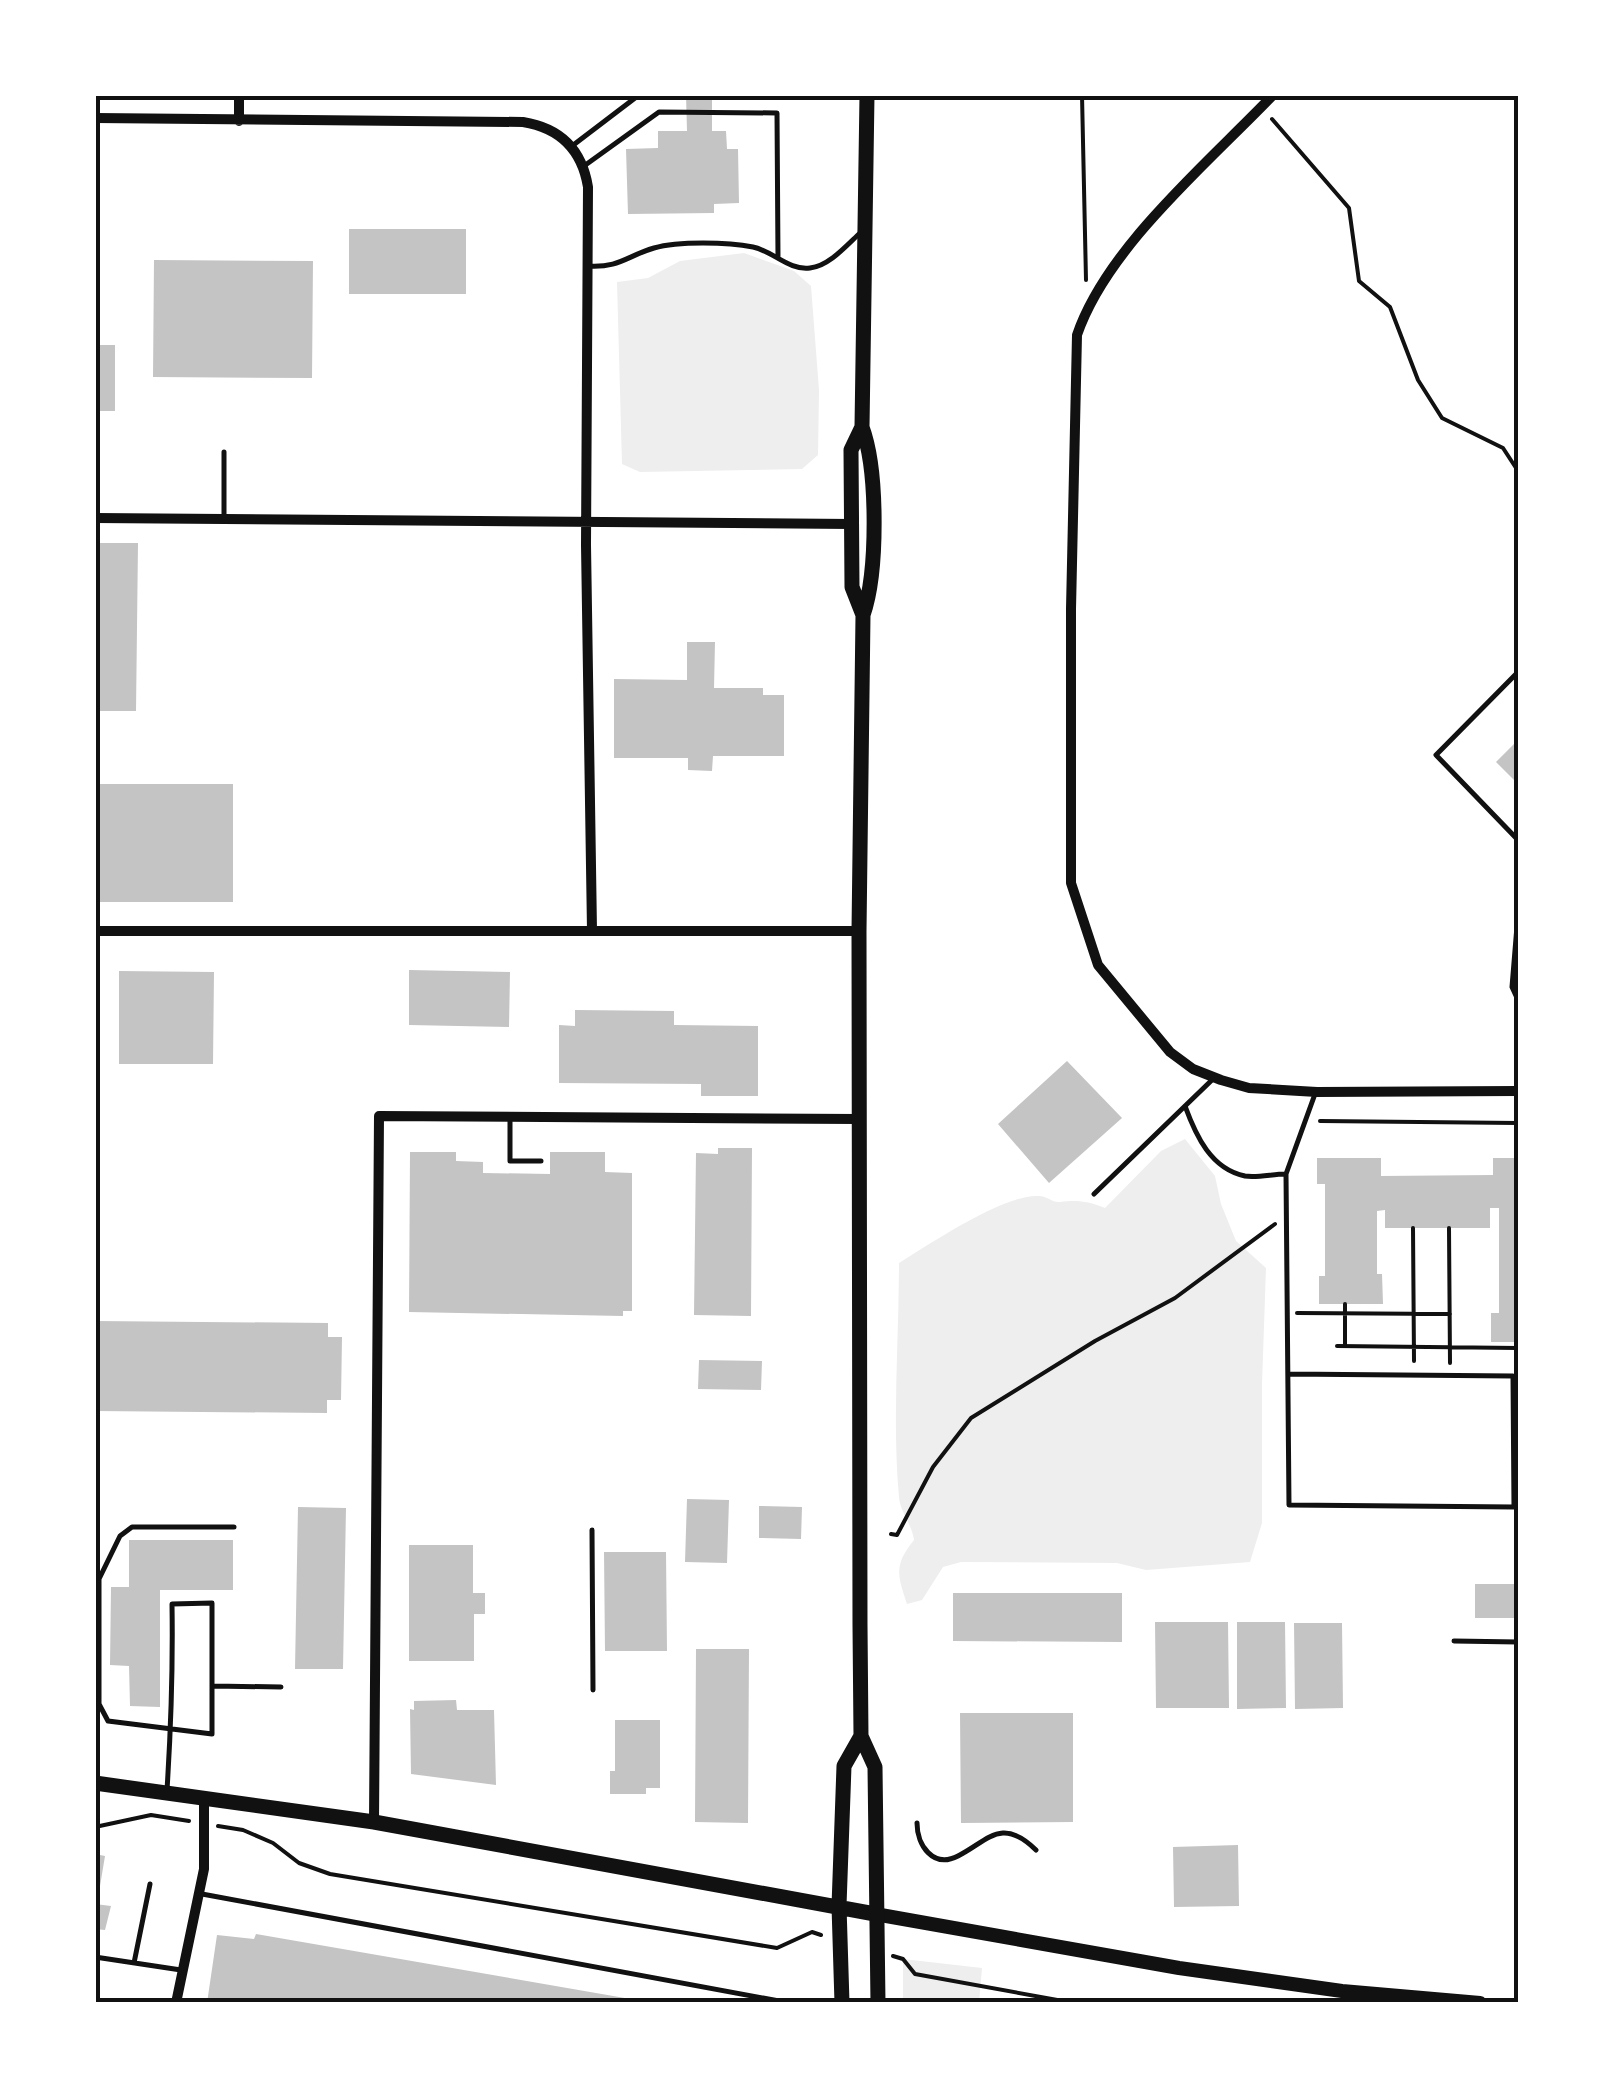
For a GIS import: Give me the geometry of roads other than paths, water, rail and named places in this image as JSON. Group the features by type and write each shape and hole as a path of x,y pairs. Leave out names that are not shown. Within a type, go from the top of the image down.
{"main road":[{"path":"866,95 862,427 871,451 872,588 863,614 858,931 862,1320 860,1736 875,1766 878,2003"},
{"path":"862,427 851,450 852,587 863,614"},
{"path":"842,2003 839,1906 844,1766 860,1736"},
{"path":"95,1783 374,1822 1179,1968 1342,1991 1480,2003"}],"street":[{"path":"239,95 239,120"},
{"path":"1273,95 1134,238 1087,305 1077,335 1071,609 1071,884 1098,965 1116,992 1170,1052 1194,1069 1249,1088 1316,1092 1518,1091"},
{"path":"95,118 522,122 543,126 572,146 584,166 588,266 592,930"},
{"path":"95,518 852,524"},
{"path":"95,931 858,931"},
{"path":"374,1822 379,1116 858,1119"},
{"path":"176,2003 204,1870 204,1798"}],"lane":[{"path":"572,146 638,95"},
{"path":"584,166 659,112 777,113 778,258"},
{"path":"588,266 609,267 642,252 672,245 754,247 806,269 818,267 866,228"},
{"path":"224,452 224,520"},
{"path":"1518,672 1436,755 1518,840"},
{"path":"1518,914 1512,987 1518,1000"},
{"path":"1094,1194 1215,1078"},
{"path":"1288,1374 1513,1376 1514,1507 1289,1505 1286,1174 1316,1092"},
{"path":"1186,1106 1195,1133 1218,1164 1246,1176 1286,1174"},
{"path":"510,1116 510,1162 541,1161"},
{"path":"167,1793 172,1730 172,1604 212,1603 212,1734 172,1730 108,1722 98,1704 99,1579 120,1536 132,1527 234,1526"},
{"path":"592,1530 593,1690"},
{"path":"1454,1641 1518,1642"},
{"path":"212,1686 280,1687"},
{"path":"917,1823 920,1845 943,1860 959,1856 993,1835 1015,1836 1036,1850"},
{"path":"134,1963 150,1884"},
{"path":"198,1893 790,2003"},
{"path":"95,1957 182,1970"}]}
